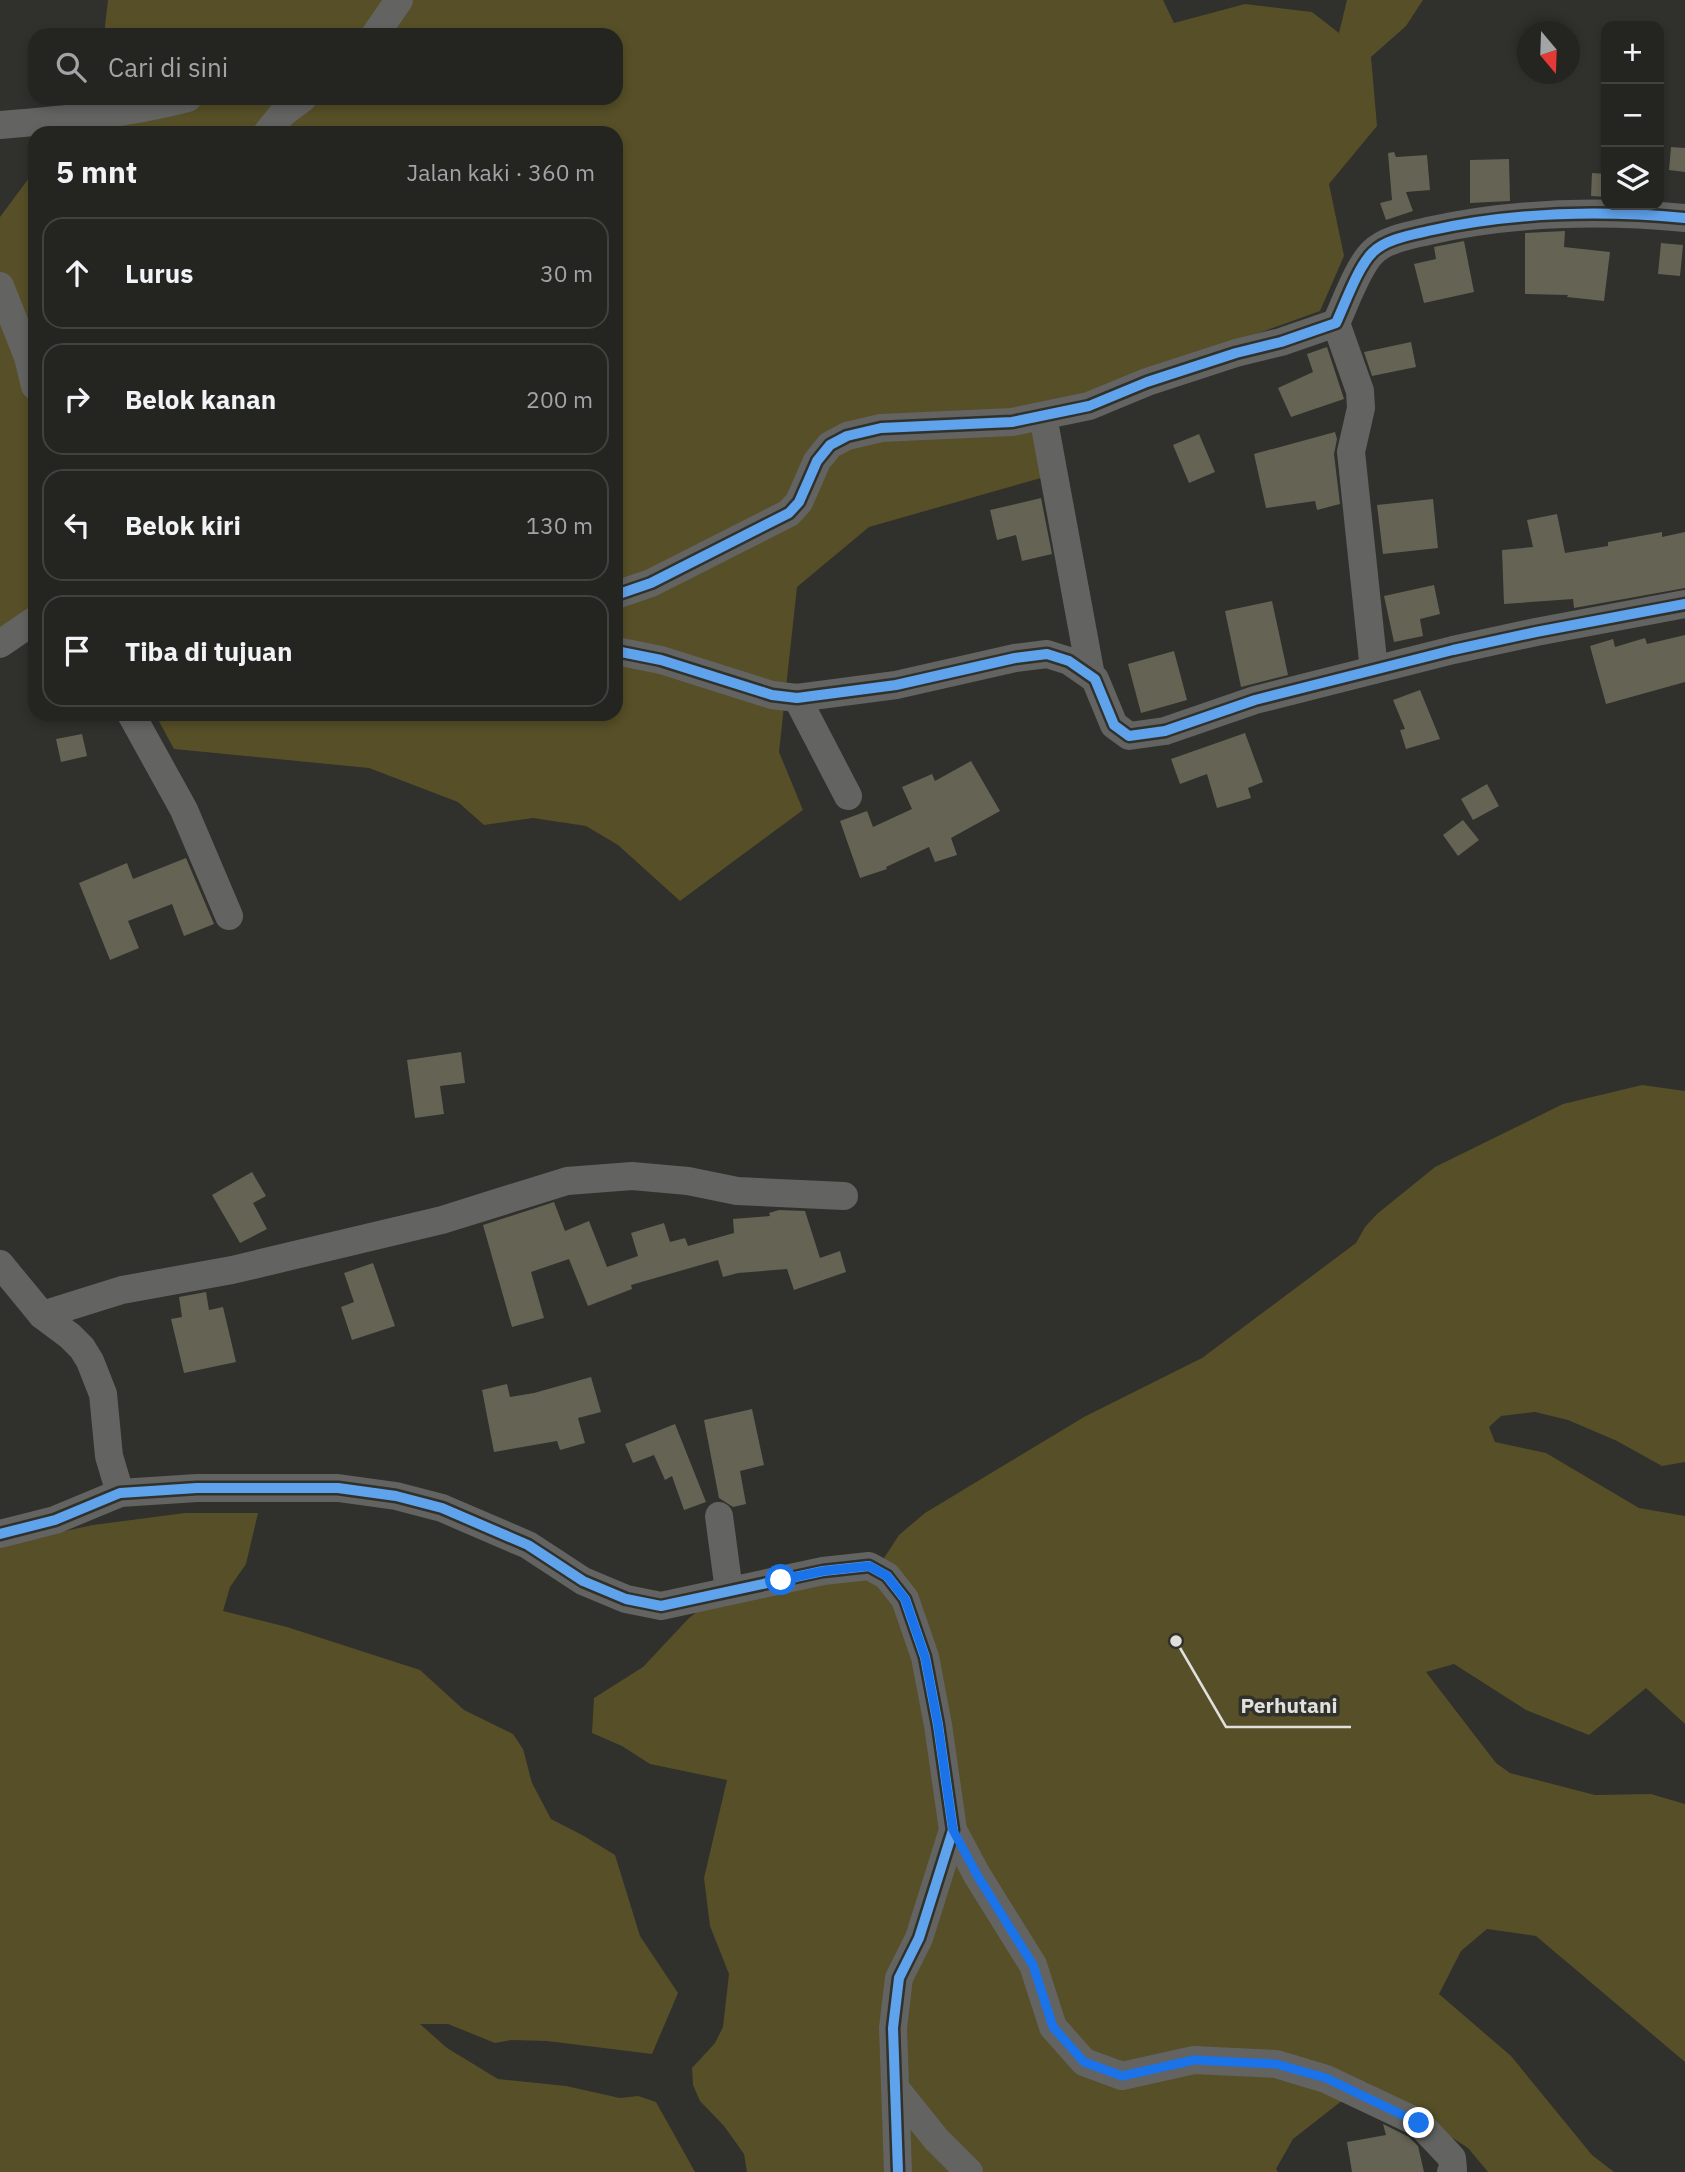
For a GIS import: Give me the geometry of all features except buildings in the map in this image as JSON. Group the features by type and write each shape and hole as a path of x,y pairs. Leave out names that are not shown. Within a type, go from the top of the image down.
{"street":[{"path":"380,28 399,0"},
{"path":"0,125 77,118 163,105"},
{"path":"273,126 294,105"},
{"path":"1374,670 1351,452 1361,408 1360,391 1336,323 1356,279 1373,251 1401,237 1477,220 1587,213 1685,218"},
{"path":"0,286 28,357"},
{"path":"623,593 651,583 789,513 799,502 817,461 831,445 847,436 881,428 1012,422 1089,406 1147,382 1336,323"},
{"path":"1043,415 1091,676"},
{"path":"623,652 661,660 772,695 797,698 896,685 1047,654 1069,661 1095,679 1114,725 1129,736 1165,731 1255,700 1524,634 1685,604"},
{"path":"0,644 28,625"},
{"path":"797,698 848,796"},
{"path":"135,721 184,810 229,916"},
{"path":"42,1315 122,1290 232,1270 442,1220 567,1181 632,1176 688,1181 737,1191 844,1196"},
{"path":"0,1264 42,1315 82,1348 98,1378 106,1409 109,1456 120,1493"},
{"path":"0,1534 55,1520 120,1493 197,1488 338,1488 396,1496 442,1508 528,1545 583,1581 626,1599 661,1606 823,1571 869,1566 887,1576 905,1599 925,1657 953,1830 983,1885 1033,1965 1053,2027 1084,2062 1122,2076 1194,2060 1276,2064 1326,2078 1419,2123 1452,2158 1451,2172"},
{"path":"719,1516 729,1591"},
{"path":"898,2172 893,2028 900,1978 919,1938 953,1830"},
{"path":"896,2089 936,2138 969,2172"}],"shaded area":[{"path":"108,0 1163,0 1174,23 1245,4 1312,12 1339,33 1347,0 1423,0 1406,26 1371,57 1377,126 1329,184 1344,256 1320,311 1107,388 1033,405 1041,478 869,527 797,587 779,752 803,810 680,901 618,845 586,826 533,818 484,825 458,802 369,768 174,749 159,721 623,721 623,126 60,126 71,105 623,105 623,28 105,28"},
{"path":"28,179 28,609 0,629 0,217"},
{"path":"1642,1085 1685,1091 1685,1462 1662,1466 1617,1441 1568,1420 1535,1412 1501,1416 1489,1427 1495,1442 1546,1453 1639,1508 1685,1516 1685,1724 1646,1688 1589,1735 1526,1710 1454,1664 1426,1672 1496,1763 1510,1773 1595,1795 1651,1794 1685,1804 1685,2062 1536,1936 1487,1929 1461,1951 1439,1994 1511,2056 1592,2155 1614,2172 1488,2172 1468,2148 1366,2082 1293,2139 1276,2169 1278,2172 747,2172 744,2154 724,2126 700,2101 693,2085 692,2068 715,2043 723,2027 729,1974 710,1926 704,1878 727,1780 650,1764 622,1746 592,1733 594,1698 643,1667 689,1618 706,1605 873,1575 899,1535 925,1513 1084,1417 1202,1358 1356,1243 1377,1214 1435,1167 1563,1104"},
{"path":"185,1513 258,1513 246,1564 230,1587 223,1611 287,1627 420,1670 464,1710 513,1734 523,1749 532,1783 551,1819 615,1855 640,1936 678,1993 652,2054 547,2041 511,2040 495,2043 448,2024 420,2024 447,2048 498,2079 566,2086 620,2098 638,2096 656,2102 695,2172 0,2172 0,1545 93,1525"}],"cycle path":[{"path":"623,593 651,583 789,513 799,502 817,461 830,445 847,436 881,428 1012,422 1089,406 1147,382 1336,323 1367,258 1392,241 1460,225 1524,216 1620,214 1685,218"},
{"path":"623,652 661,660 772,695 797,698 896,685 1015,658 1047,654 1069,661 1095,679 1114,725 1129,736 1165,731 1255,700 1453,650 1685,604"},
{"path":"0,1534 55,1520 120,1493 197,1488 338,1488 396,1496 442,1508 528,1545 583,1581 626,1599 661,1606 823,1571 869,1566 887,1576 905,1599 925,1657 953,1830 919,1938 899,1978 893,2028 898,2172"}],"place":[{"name":"Perhutani","path":"1176,1641"}],"route":[{"path":"781,1580 823,1571 869,1566 887,1576 905,1599 925,1657 953,1830 977,1875 1033,1965 1053,2027 1084,2062 1122,2076 1194,2060 1276,2064 1326,2078 1419,2123"}]}
